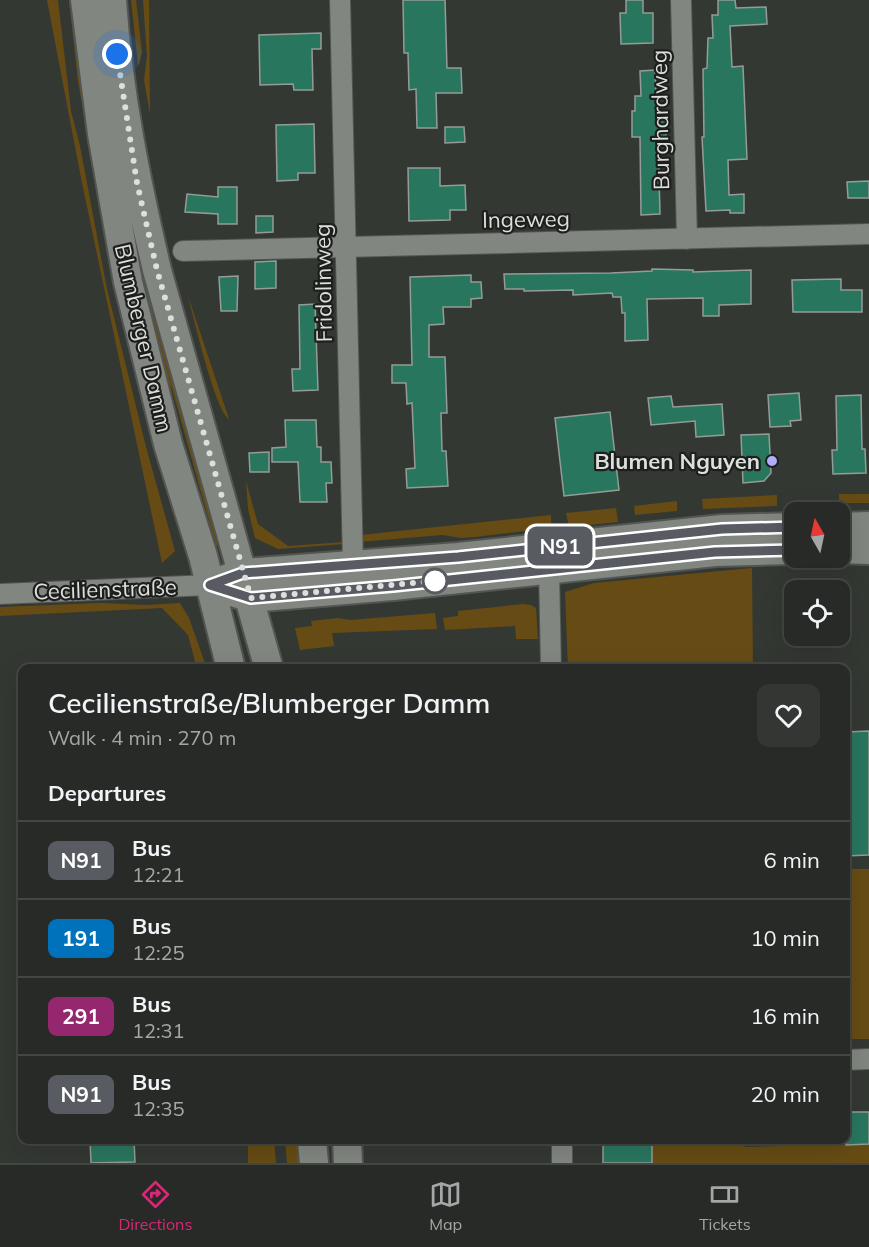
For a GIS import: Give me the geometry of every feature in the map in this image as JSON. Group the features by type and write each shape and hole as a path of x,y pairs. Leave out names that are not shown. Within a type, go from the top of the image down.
{"main road":[{"name":"Blumberger Damm","path":"85,0 102,134 128,282 168,444 210,585 230,664"},
{"name":"Blumberger Damm","path":"112,0 114,33 126,117 146,223 268,664"},
{"path":"850,526 869,526"},
{"name":"Cecilienstraße","path":"247,586 353,564 458,557 722,529 784,527"},
{"path":"850,549 869,550"},
{"name":"Cecilienstraße","path":"210,585 247,586 549,569 715,552 784,550"},
{"path":"312,1144 314,1163"},
{"path":"347,1144 348,1163"}],"street":[{"name":"Fridolinweg","path":"340,0 353,564"},
{"name":"Burghardweg","path":"681,0 687,239"},
{"name":"Ingeweg","path":"183,251 869,234"},
{"path":"549,569 551,664"},
{"name":"Cecilienstraße","path":"0,594 210,585"},
{"path":"850,1060 869,1059"},
{"path":"562,1144 562,1163"}],"shaded area":[{"path":"47,0 58,0 71,111 80,146 107,289 146,447 175,551 162,563 81,178"},
{"path":"69,0 75,0 88,137 78,81"},
{"path":"101,0 223,545 216,546 172,389 160,365 138,271"},
{"path":"131,0 136,0 142,52 139,65 138,65"},
{"path":"143,0 149,0 150,114 144,80 147,56"},
{"path":"187,293 229,419 223,412 211,381"},
{"path":"246,481 258,524 288,546 344,542 344,544 278,549 255,538 248,509"},
{"path":"839,494 869,494 869,503 839,502"},
{"path":"777,495 777,506 703,509 702,499"},
{"path":"677,501 677,511 635,515 634,506"},
{"path":"616,508 618,522 569,527 566,513"},
{"path":"551,515 551,528 462,538 442,535 359,542 361,535"},
{"path":"752,568 753,664 568,664 565,592 594,583"},
{"path":"180,603 189,618 205,664 196,664 188,635 162,608 0,616 0,607"},
{"path":"523,604 536,608 538,639 516,639 515,626 445,630 443,618 458,616 458,611"},
{"path":"435,613 437,629 332,633 334,646 300,650 295,628 312,626 311,621 338,618 350,620"},
{"path":"850,869 869,869 869,1039 850,1039"},
{"path":"248,1144 274,1144 276,1163 248,1163"},
{"path":"285,1144 301,1144 302,1163 287,1163"},
{"path":"652,1144 745,1144 745,1147 869,1144 869,1163 652,1163"}],"building":[{"path":"403,0 445,0 447,68 461,68 462,93 436,93 437,128 417,128 416,89 409,90 408,53 404,53"},
{"path":"626,0 643,0 643,13 653,13 653,43 621,44 620,13 626,13"},
{"path":"718,0 735,0 736,8 766,7 767,24 730,26 732,67 743,66 747,159 728,160 729,195 744,194 744,213 730,213 730,210 706,211 702,137 704,137 703,69 707,68 708,38 713,38 712,15 718,15"},
{"path":"321,33 321,49 312,49 313,90 294,90 293,84 260,85 259,35"},
{"path":"655,70 656,96 658,96 659,111 665,111 666,136 658,136 660,214 641,215 640,137 632,137 632,111 635,111 635,96 641,96 640,71"},
{"path":"314,124 315,173 298,173 298,180 277,181 276,125"},
{"path":"445,127 464,127 465,142 445,143"},
{"path":"408,168 440,168 440,186 465,185 466,210 450,210 450,220 409,221"},
{"path":"869,181 869,198 848,198 847,182"},
{"path":"218,187 237,187 237,224 218,224 218,214 185,212 187,194 218,197"},
{"path":"256,216 273,216 273,232 256,233"},
{"path":"276,261 276,288 255,289 255,262"},
{"path":"652,269 693,270 693,272 751,270 751,304 719,305 719,316 703,316 703,298 647,299 648,340 625,341 625,313 622,313 621,297 613,297 612,293 573,295 573,290 505,289 504,274 611,273 652,271"},
{"path":"471,275 471,282 481,282 482,298 471,299 471,307 443,307 444,324 429,325 429,357 445,357 447,413 441,413 442,451 446,451 448,486 407,488 406,469 415,468 412,403 407,404 406,383 392,383 392,365 412,365 410,277"},
{"path":"238,276 237,311 221,311 219,277"},
{"path":"841,279 841,290 862,290 862,312 793,312 792,280"},
{"path":"315,304 318,390 293,391 292,369 300,369 299,305"},
{"path":"799,393 801,420 790,421 791,426 770,427 768,395"},
{"path":"861,395 862,449 865,449 866,473 833,474 832,450 837,450 836,396"},
{"path":"671,396 673,407 722,404 724,435 696,437 695,421 651,425 648,398"},
{"path":"610,412 619,490 564,496 555,418"},
{"path":"285,420 316,420 317,447 321,447 321,462 331,462 332,483 326,483 327,502 300,502 298,462 272,462 272,448 286,447"},
{"path":"769,434 771,473 764,481 743,483 741,435"},
{"path":"269,452 269,472 250,472 249,453"},
{"path":"869,731 869,855 850,856 850,732"},
{"path":"850,1112 869,1112 869,1144 846,1145 850,1144"},
{"path":"90,1144 134,1144 135,1162 91,1163"},
{"path":"603,1144 652,1144 652,1163 603,1163"}],"bus line":[{"name":"N91","path":"784,527 722,529 458,557 243,573 210,585 251,598 393,586 715,552 784,550"}],"place":[{"name":"Blumen Nguyen","path":"772,461"}],"route":[{"path":"117,54 137,183 157,270 251,598 435,581"}]}
